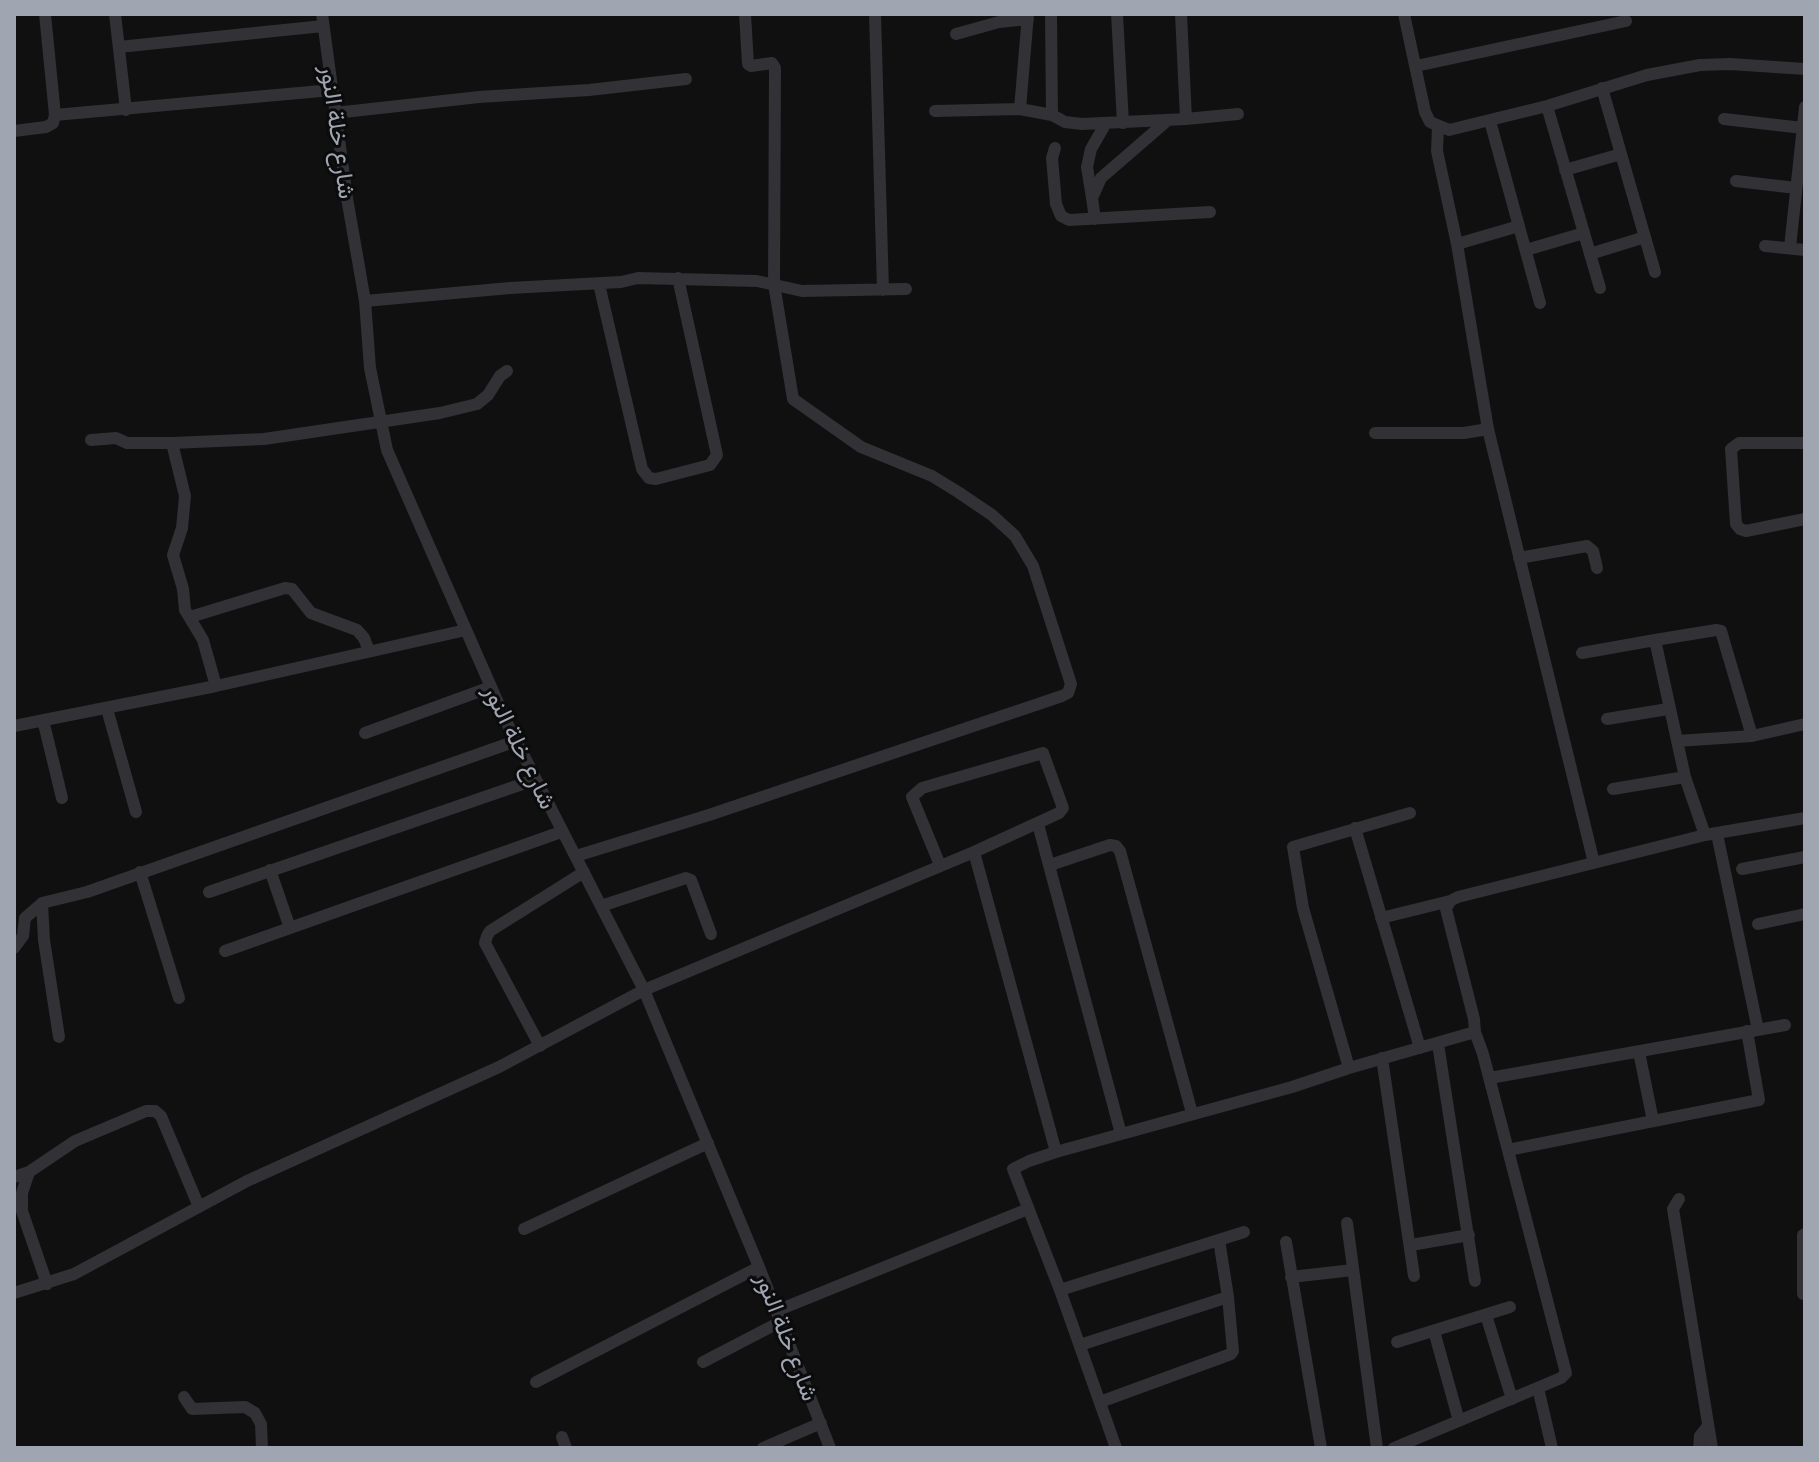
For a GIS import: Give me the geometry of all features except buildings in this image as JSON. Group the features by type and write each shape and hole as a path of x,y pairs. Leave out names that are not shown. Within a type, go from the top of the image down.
{"street":[{"path":"14,131 46,127 53,123 55,115 45,14"},
{"path":"115,14 126,110"},
{"path":"576,856 709,815 1062,696 1068,693 1071,684 1033,566 1015,536 992,515 958,492 932,476 861,447 793,399 774,284 775,68 772,63 748,64 745,14"},
{"path":"875,14 883,290"},
{"path":"1051,14 1052,115"},
{"path":"1117,14 1123,123"},
{"path":"1181,14 1186,119"},
{"path":"1404,14 1425,112 1430,122 1449,130 1547,106 1647,75 1700,65 1805,69"},
{"path":"956,34 1028,16 1020,109"},
{"path":"119,47 323,20"},
{"name":"شارع خلة النور","path":"323,20 365,301 370,368 387,450 534,780 644,990 830,1448"},
{"path":"1416,66 1626,21"},
{"path":"335,113 686,79"},
{"path":"1602,88 1655,272"},
{"path":"55,115 332,90"},
{"path":"1547,106 1600,288"},
{"path":"1790,248 1805,107"},
{"path":"935,111 1020,109 1052,115 1065,122 1106,123 1238,114"},
{"path":"1724,119 1803,128"},
{"path":"1092,198 1101,178 1168,120"},
{"path":"1490,121 1540,303"},
{"path":"1095,219 1087,167 1091,149 1106,123"},
{"path":"1438,127 1437,151 1457,244 1488,429 1594,863"},
{"path":"1055,148 1052,158 1054,195 1061,216 1069,220 1210,212"},
{"path":"1565,170 1621,154"},
{"path":"1736,181 1796,188"},
{"path":"1457,244 1519,226"},
{"path":"1526,250 1584,233"},
{"path":"1590,254 1645,237"},
{"path":"1765,246 1805,250"},
{"path":"365,301 510,288 599,284 638,278 774,284 802,291 906,289"},
{"path":"599,284 642,469 649,478 656,479 710,465 716,461 717,455 678,278"},
{"path":"91,440 116,438 127,443 172,443 264,439 440,413 477,404 507,371"},
{"path":"1375,433 1464,433 1488,429"},
{"path":"172,443 185,496 182,528 173,555 185,610 203,640 216,686"},
{"path":"1805,443 1739,443 1731,449 1736,524 1740,529 1754,530 1805,519"},
{"path":"1519,558 1587,546 1593,551 1597,568"},
{"path":"190,617 285,588 292,589 311,613 357,630 369,651"},
{"path":"14,726 216,686 466,630"},
{"path":"1582,653 1721,631 1752,736"},
{"path":"1508,1150 1759,1100 1752,1030 1711,834 1685,777 1655,640"},
{"path":"365,733 491,687"},
{"path":"107,709 136,812"},
{"path":"1607,719 1668,709"},
{"path":"43,720 62,798"},
{"path":"1677,741 1752,736 1805,724"},
{"path":"14,948 23,936 25,918 47,901 87,892 516,741"},
{"path":"14,1293 74,1274 275,1167 499,1067 644,990 974,852 1059,813 1063,808 1043,753 922,788 912,797 940,865"},
{"path":"1613,789 1685,777"},
{"path":"209,892 534,780"},
{"path":"1349,1068 1303,908 1293,847 1410,813"},
{"path":"1381,918 1450,901 1468,892 1711,834 1805,818"},
{"path":"1038,824 1121,1134"},
{"path":"1355,828 1420,1048"},
{"path":"225,951 561,832"},
{"path":"1050,865 1110,845 1120,851 1192,1113"},
{"path":"974,852 1056,1152"},
{"path":"1742,869 1805,857"},
{"path":"270,870 290,928"},
{"path":"140,872 179,998"},
{"path":"540,1046 485,943 490,931 584,872"},
{"path":"601,906 686,878 691,880 711,934"},
{"path":"1394,1448 1417,1443 1566,1373 1490,1078 1475,1032 1448,921 1446,909 1450,901"},
{"path":"40,905 59,1037"},
{"path":"1758,924 1805,914"},
{"path":"1490,1078 1785,1025"},
{"path":"1116,1448 1013,1169 1056,1152 1292,1087 1475,1032"},
{"path":"1438,1044 1475,1281"},
{"path":"1639,1052 1653,1121"},
{"path":"1382,1058 1414,1276"},
{"path":"14,1177 29,1172 75,1141 146,1111 155,1111 161,1116 199,1207"},
{"path":"524,1229 708,1143"},
{"path":"29,1172 22,1193 22,1211 47,1284"},
{"path":"1679,1199 1673,1209 1712,1448"},
{"path":"703,1362 778,1317 1028,1209"},
{"path":"1347,1223 1377,1448"},
{"path":"1060,1290 1244,1232"},
{"path":"1803,1294 1805,1234"},
{"path":"1411,1245 1469,1235"},
{"path":"1100,1402 1231,1354 1228,1297 1219,1240"},
{"path":"1286,1242 1321,1448"},
{"path":"536,1382 759,1267"},
{"path":"1291,1277 1353,1270"},
{"path":"1080,1345 1228,1297"},
{"path":"1397,1342 1510,1307"},
{"path":"1486,1315 1512,1399"},
{"path":"1434,1331 1459,1421"},
{"path":"1538,1388 1552,1448"},
{"path":"184,1397 192,1409 245,1407 255,1413 261,1424 262,1448"},
{"path":"763,1448 821,1423"},
{"path":"1699,1448 1700,1436 1708,1426"}]}
